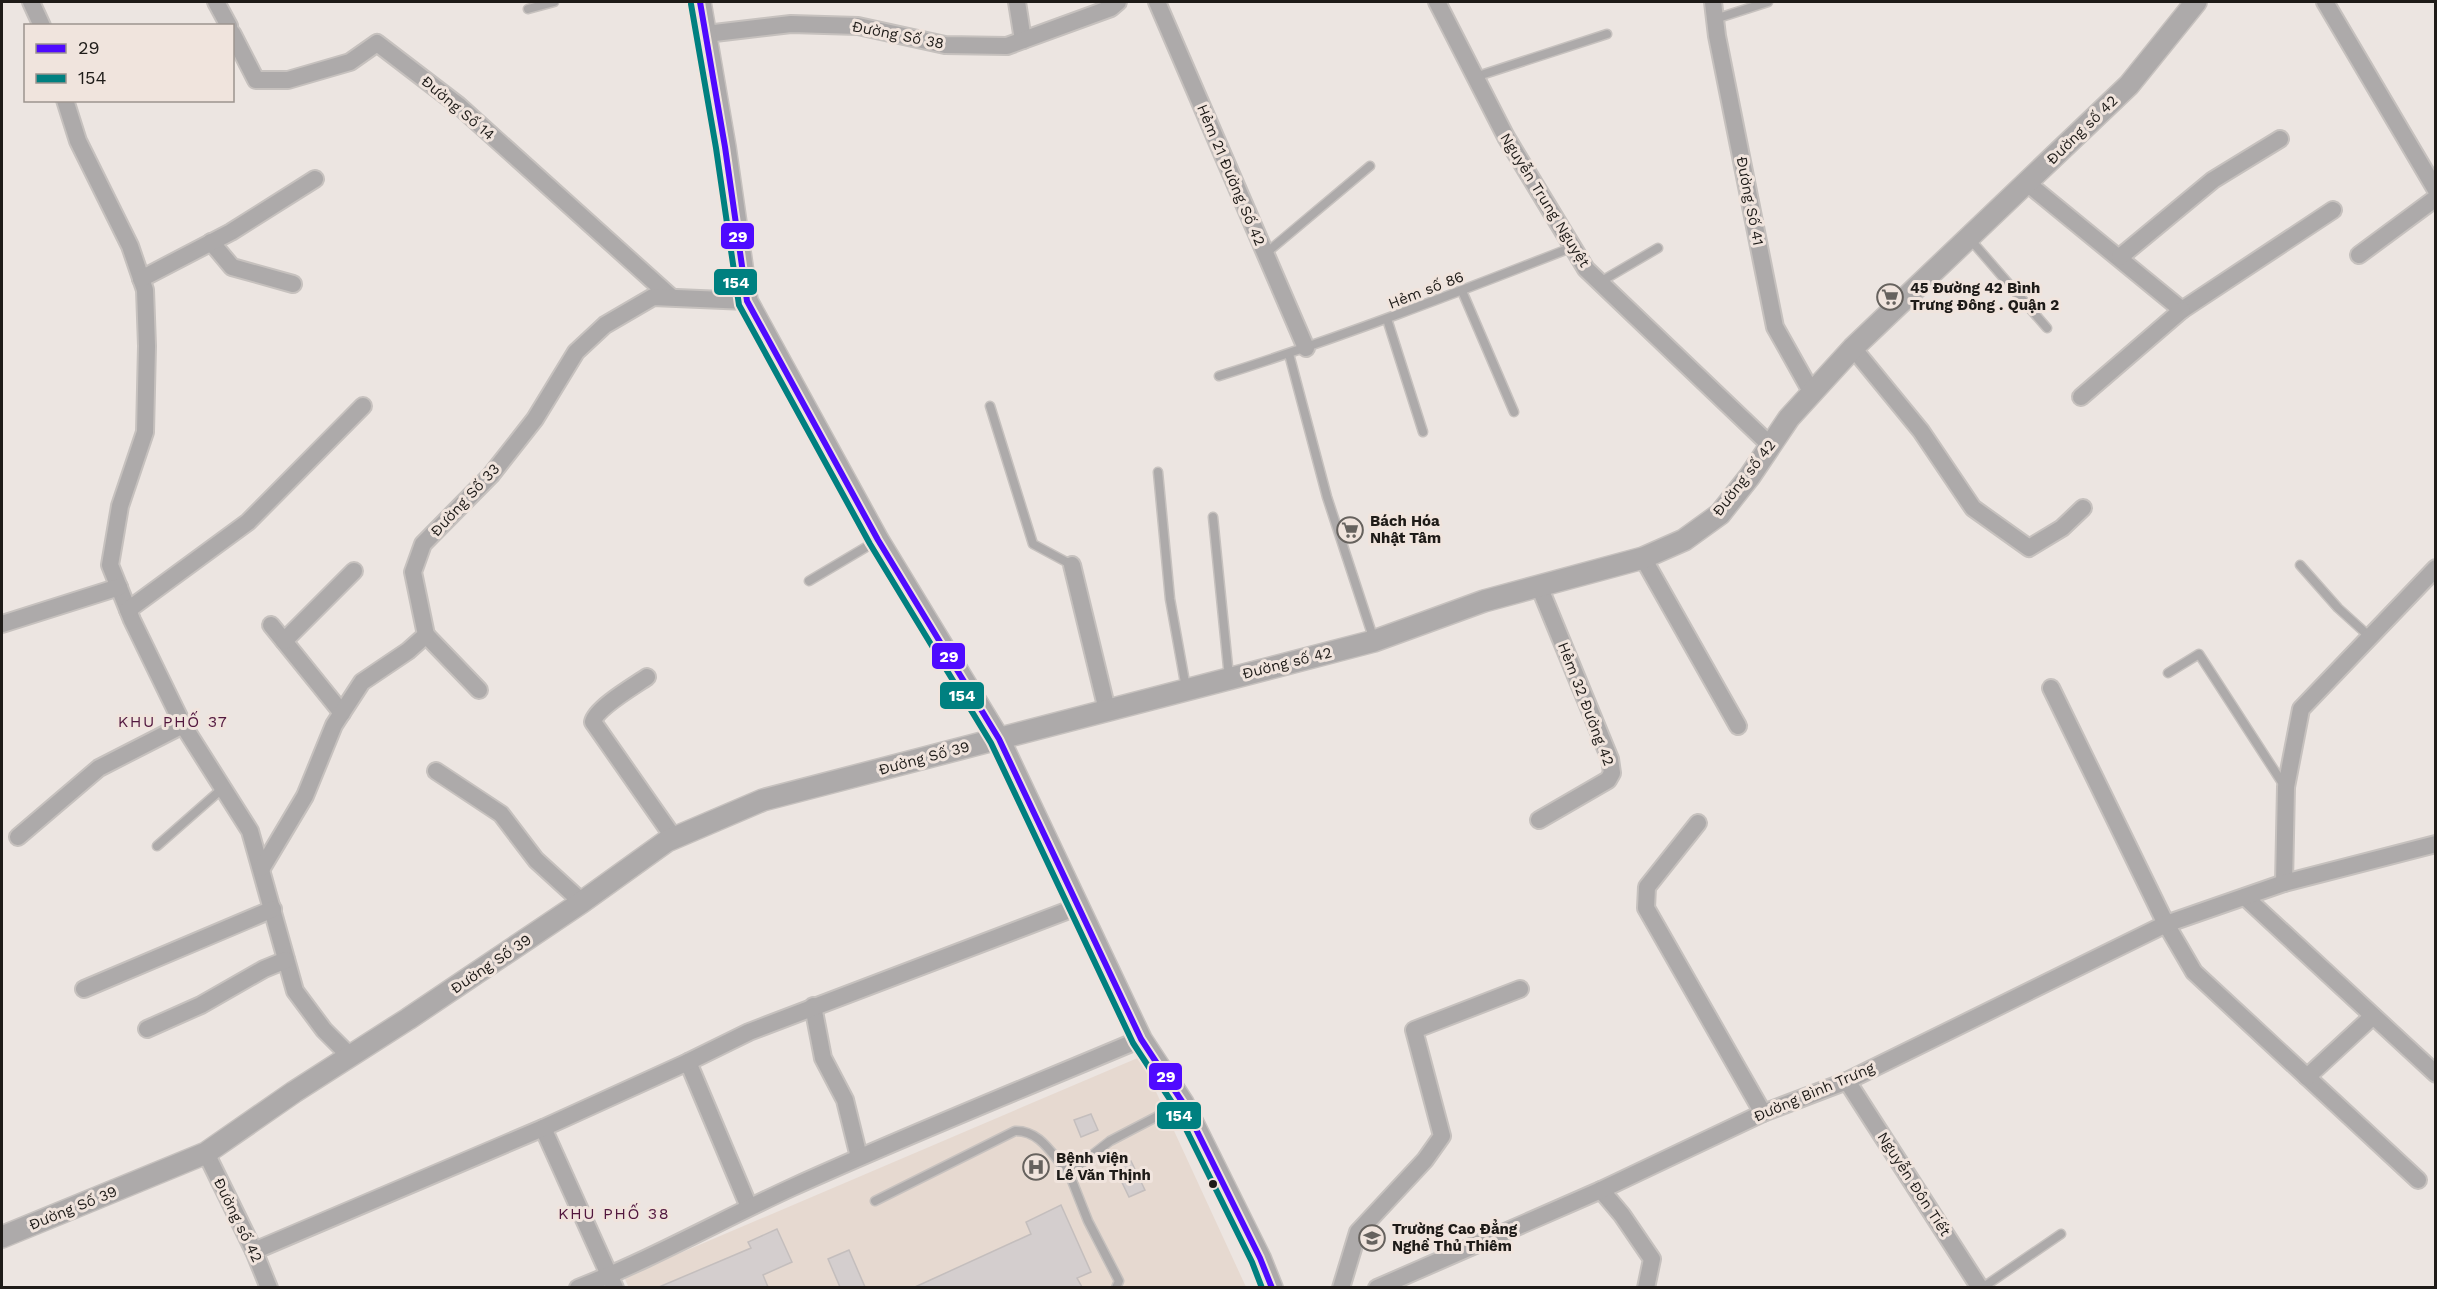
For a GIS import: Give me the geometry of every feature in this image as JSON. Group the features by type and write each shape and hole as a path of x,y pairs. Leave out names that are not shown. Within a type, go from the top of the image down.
{"street":[{"path":"31,2 41,24"},
{"path":"216,2 228,24"},
{"path":"700,2 725,147 747,301 878,540 999,739 1141,1039 1183,1103 1260,1258 1272,1287"},
{"path":"1017,2 1023,40"},
{"name":"Đường Số 38","path":"706,34 791,24 858,26 945,45 1007,46 1111,8 1118,2"},
{"name":"Hẻm 21 Đường Số 42","path":"1157,2 1306,348"},
{"name":"Nguyễn Trung Nguyệt","path":"1437,2 1506,137 1586,269 1770,445"},
{"name":"Đường Số 41","path":"1713,2 1775,327 1812,393"},
{"name":"Đường số 42","path":"999,739 1186,688 1374,641 1484,601 1643,558 1684,540 1720,514 1789,418 1853,348 2129,85 2196,2"},
{"path":"2325,2 2436,190"},
{"name":"Đường Số 14","path":"234,37 256,80 288,80 350,62 377,43 458,105 671,297"},
{"path":"66,102 78,141 130,246 145,291 147,346 145,432 120,506 110,565 128,610 183,725 250,831 295,991 324,1030 349,1055"},
{"path":"2120,257 2213,180 2280,139"},
{"path":"141,279 212,242 315,180"},
{"path":"2027,183 2182,310"},
{"path":"2359,255 2436,198"},
{"path":"2081,397 2182,310 2333,210"},
{"path":"212,242 232,267 293,284"},
{"name":"Đường Số 33","path":"426,635 421,602 412,572 423,544 491,475 535,419 576,352 605,325 653,297 747,301"},
{"path":"1853,348 1921,431 1972,508 2029,548 2062,528 2083,508"},
{"path":"128,610 248,522 363,406"},
{"path":"1643,558 1738,726"},
{"path":"1072,565 1107,710"},
{"path":"2284,883 2286,787 2301,709 2436,568"},
{"path":"284,641 354,571"},
{"name":"Hẻm 32 Đường 42","path":"1539,586 1610,759 1612,773 1608,780 1539,820"},
{"path":"2,624 119,587"},
{"path":"271,625 342,713"},
{"path":"262,868 304,796 334,725 362,682 408,651 426,635 479,690"},
{"path":"647,677 601,710 594,717 593,722 674,838"},
{"path":"2051,688 2166,924 2194,972 2418,1180"},
{"path":"18,837 99,768 183,725"},
{"name":"Đường Số 39","path":"2,1237 206,1153 349,1055 408,1019 582,903 674,838 764,800 999,739"},
{"path":"436,771 501,814 536,860 582,903"},
{"path":"1698,824 1647,887 1646,908 1763,1113"},
{"name":"Đường Bình Trưng","path":"1377,1287 1601,1190 1763,1113 1847,1082 2166,924 2284,883 2436,844"},
{"path":"2245,897 2436,1074"},
{"path":"254,1251 543,1128 749,1032 1077,907"},
{"path":"84,989 273,909"},
{"path":"147,1029 201,1005 264,969 286,960"},
{"path":"1341,1287 1358,1232 1425,1161 1442,1136 1414,1030 1520,990"},
{"path":"813,1006 822,1058 845,1100 860,1157"},
{"path":"2307,1077 2373,1016"},
{"path":"578,1287 612,1281 749,1207 860,1157 1141,1039"},
{"path":"688,1062 749,1207"},
{"name":"Nguyễn Đôn Tiết","path":"1847,1082 1981,1287"},
{"path":"543,1128 612,1281"},
{"name":"Đường số 42","path":"206,1153 269,1287"},
{"path":"1601,1190 1622,1215 1652,1259 1646,1287"}],"lane":[{"path":"528,9 554,2"},
{"path":"1715,19 1768,2"},
{"path":"1475,77 1607,34"},
{"path":"1265,254 1370,166"},
{"path":"1969,238 2047,328"},
{"name":"Hẻm số 86","path":"1219,376 1387,319 1573,247"},
{"path":"1600,282 1658,248"},
{"path":"1462,291 1514,412"},
{"path":"1387,319 1423,432"},
{"path":"1288,354 1327,497 1374,641"},
{"path":"990,406 1033,544 1072,565"},
{"path":"1158,472 1170,599 1186,688"},
{"path":"1213,517 1229,677"},
{"path":"809,581 878,540"},
{"path":"2300,565 2338,608 2371,638"},
{"path":"2168,673 2199,654 2286,787"},
{"path":"157,846 223,788"},
{"path":"1069,1173 1110,1141 1183,1103"},
{"path":"875,1201 1015,1131 1023,1131 1041,1140 1069,1173 1088,1221 1119,1281 1116,1287"},
{"path":"1981,1287 2061,1234"}],"shaded area":[{"name":"Bệnh viện Lê Văn Thịnh","path":"1140,1057 1246,1287 629,1288 624,1277"}],"building":[{"path":"1091,1114 1098,1130 1081,1137 1074,1120"},
{"path":"1131,1161 1145,1190 1129,1197 1115,1168"},
{"path":"1061,1205 1091,1272 1077,1278 1082,1287 915,1287 1031,1234 1026,1222"},
{"path":"777,1229 792,1262 763,1275 768,1287 659,1287 751,1248 748,1242"},
{"path":"849,1250 865,1287 840,1287 828,1259"}],"transit line":[{"name":"29","path":"700,2 725,147 747,301 878,540 999,739 1141,1039 1183,1103 1260,1258 1272,1288"},
{"name":"154","path":"691,4 716,148 739,305 870,544 991,743 1133,1043 1175,1107 1252,1262 1262,1288"}],"place":[{"name":"45 Đường 42 Bình Trưng Đông . Quận 2","path":"1890,297"},
{"name":"Bách Hóa Nhật Tâm","path":"1350,530"},
{"name":"Bệnh viện Lê Văn Thịnh","path":"1036,1167"},
{"name":"Trường Cao Đẳng Nghề Thủ Thiêm","path":"1372,1238"}],"district":[{"name":"KHU PHỐ 37","path":"173,721"},
{"name":"KHU PHỐ 38","path":"614,1213"}]}
